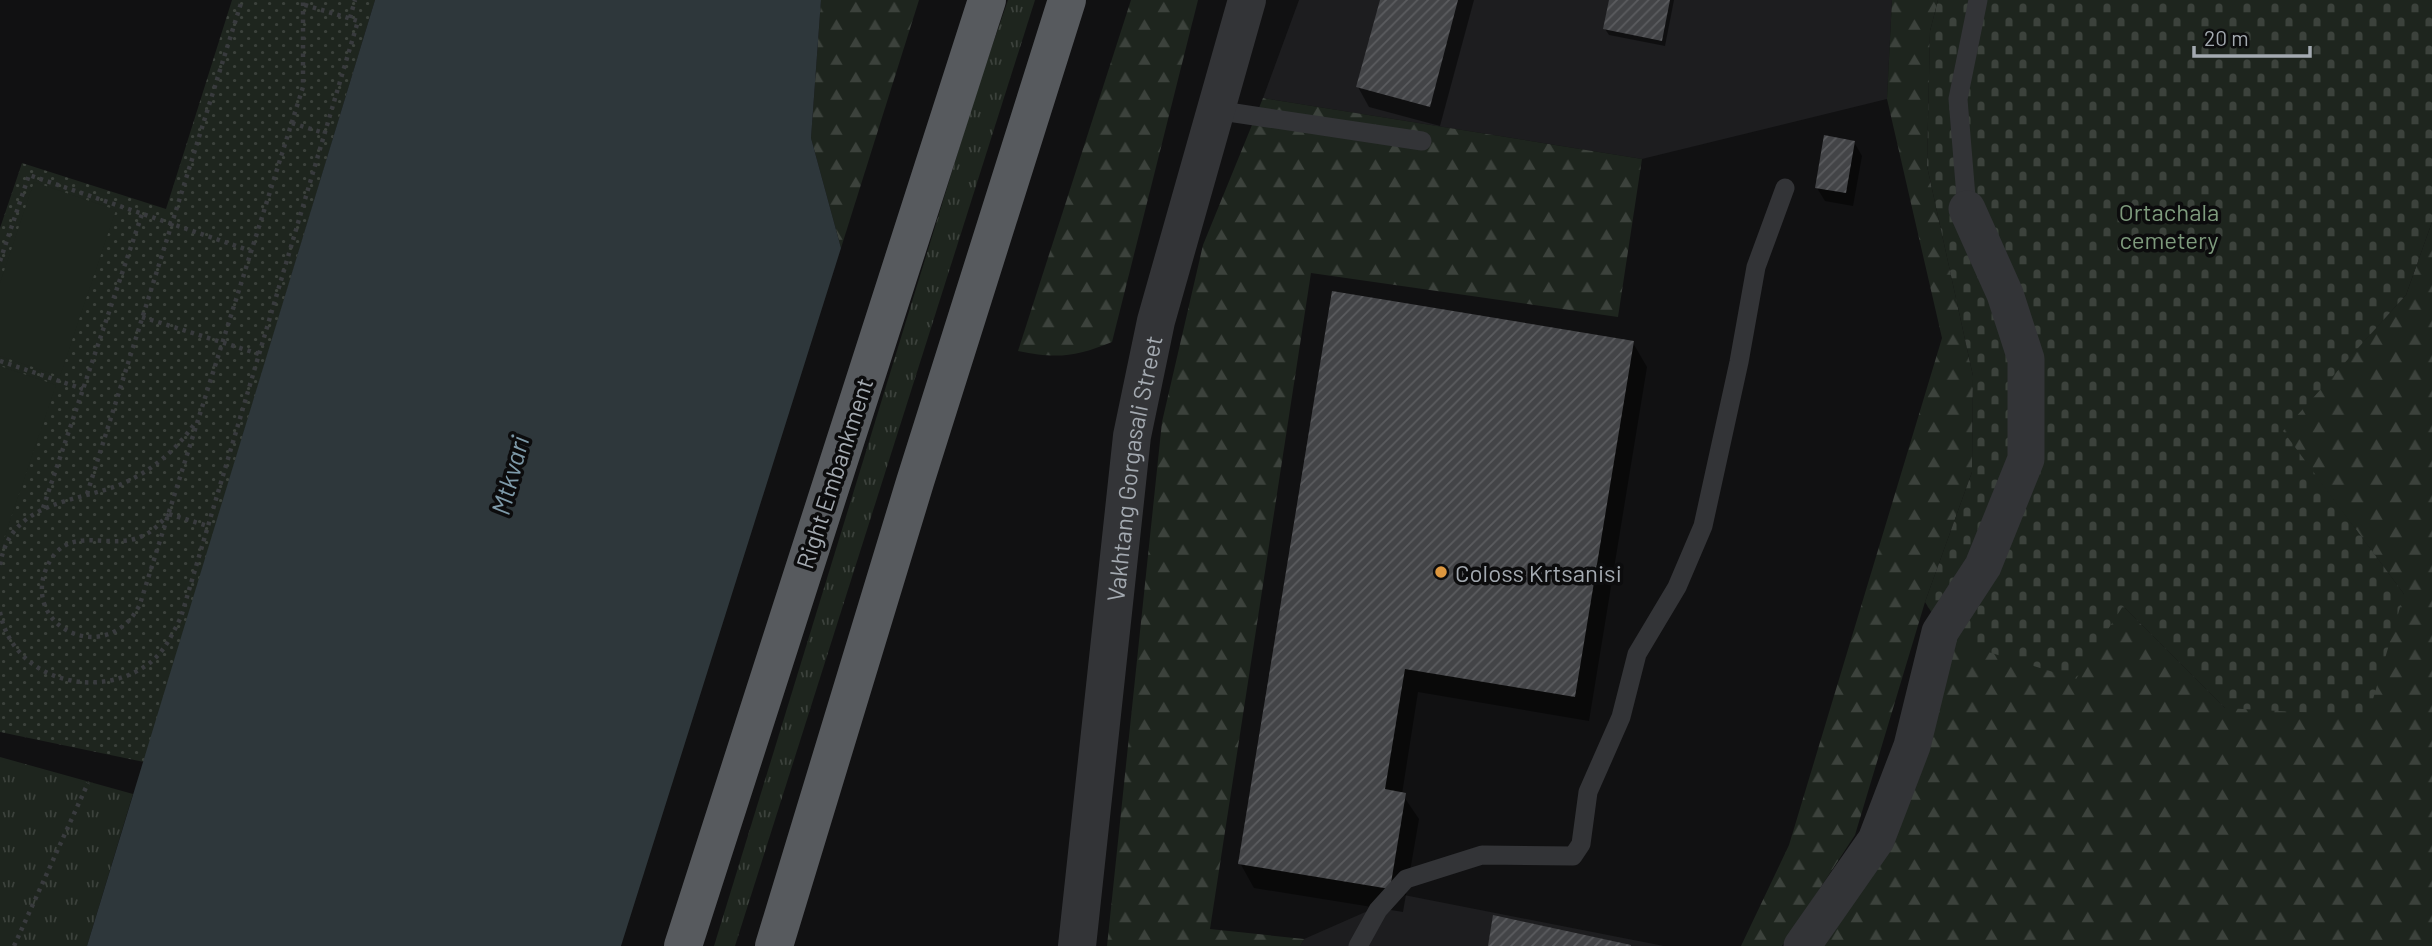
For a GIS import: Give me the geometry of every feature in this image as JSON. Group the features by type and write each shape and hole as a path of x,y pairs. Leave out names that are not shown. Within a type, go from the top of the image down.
{"highway":[{"name":"Right Embankment","path":"683,946 987,0"},
{"path":"774,946 919,469 1068,0"}],"street":[{"name":"Vakhtang Gorgasali Street","path":"1077,946 1132,436 1156,321 1247,0"},
{"path":"1802,946 1876,840 1912,746 1940,632 1983,566 2025,458 2026,359 2005,293 1966,209"}],"lane":[{"path":"1966,209 1958,99 1978,0"},
{"path":"1215,110 1422,141"},
{"path":"1358,946 1378,910 1406,879 1482,855 1573,856 1581,844 1588,792 1620,717 1637,654 1677,587 1703,526 1739,362 1756,267 1785,188"}],"path":[{"path":"87,494 242,0"},
{"path":"350,18 355,0"},
{"path":"0,612 2,622 18,650 40,670 66,681 95,684 123,678 148,664 168,643 181,617 358,21 303,2 303,87 169,514 140,604 134,617 123,628 109,636 95,638 65,630 54,620 46,605 43,587 46,570 55,555 69,544 85,539 120,542 139,538 155,529 169,514"},
{"path":"292,123 324,133"},
{"path":"0,261 29,175 251,251"},
{"path":"43,508 142,214"},
{"path":"142,317 259,354"},
{"path":"0,361 83,389"},
{"path":"0,565 1,557 17,529 43,508 127,481 164,458 184,439 199,417"},
{"path":"169,514 208,526"},
{"path":"14,946 88,783"}],"shaded area":[{"path":"1299,0 1892,0 1887,99 1642,159 1263,98"},
{"path":"1404,895 1664,946 1300,946 1304,939"}],"green space":[{"path":"232,0 375,0 144,762 0,732 0,228 22,163 166,209"},
{"path":"821,0 919,0 841,248 811,138"},
{"path":"1008,0 1035,0 735,946 714,946 978,87"},
{"path":"1131,0 1198,0 1112,342 1066,355 1018,351"},
{"path":"1892,0 1938,0 1930,31 1927,166 1973,376 1972,472 1925,602 1855,835 1782,946 1741,946 1789,845 1942,338 1887,99"},
{"name":"Ortachala cemetery","path":"1938,0 2432,0 2432,222 2406,295 2283,431 2404,594 2368,716 2225,708 2123,606 2076,679 1949,640 1925,602 1972,472 1973,376 1927,166 1930,31"},
{"path":"1263,98 1642,159 1618,317 1311,273 1210,929 1304,939 1300,946 1107,946 1162,422 1203,245"},
{"path":"34,182 116,210 60,376 0,356 0,283"},
{"path":"2432,222 2432,946 1823,946 1949,640 2123,606 2225,708 2404,594 2282,431 2406,295"},
{"path":"0,366 56,385 0,550"},
{"path":"0,757 133,794 87,946 0,946"}],"water":[{"name":"Mtkvari","path":"375,0 821,0 811,138 841,248 621,946 87,946"}],"building":[{"path":"1380,0 1458,0 1430,107 1356,87"},
{"path":"1609,0 1670,0 1662,41 1603,29"},
{"path":"1824,135 1855,141 1846,193 1815,188"},
{"name":"Coloss Krtsanisi","path":"1332,291 1634,341 1575,697 1405,669 1385,789 1406,793 1390,889 1238,864"},
{"path":"1493,915 1631,945 1631,946 1488,946"}],"place":[{"name":"Coloss Krtsanisi","path":"1441,572"}]}
